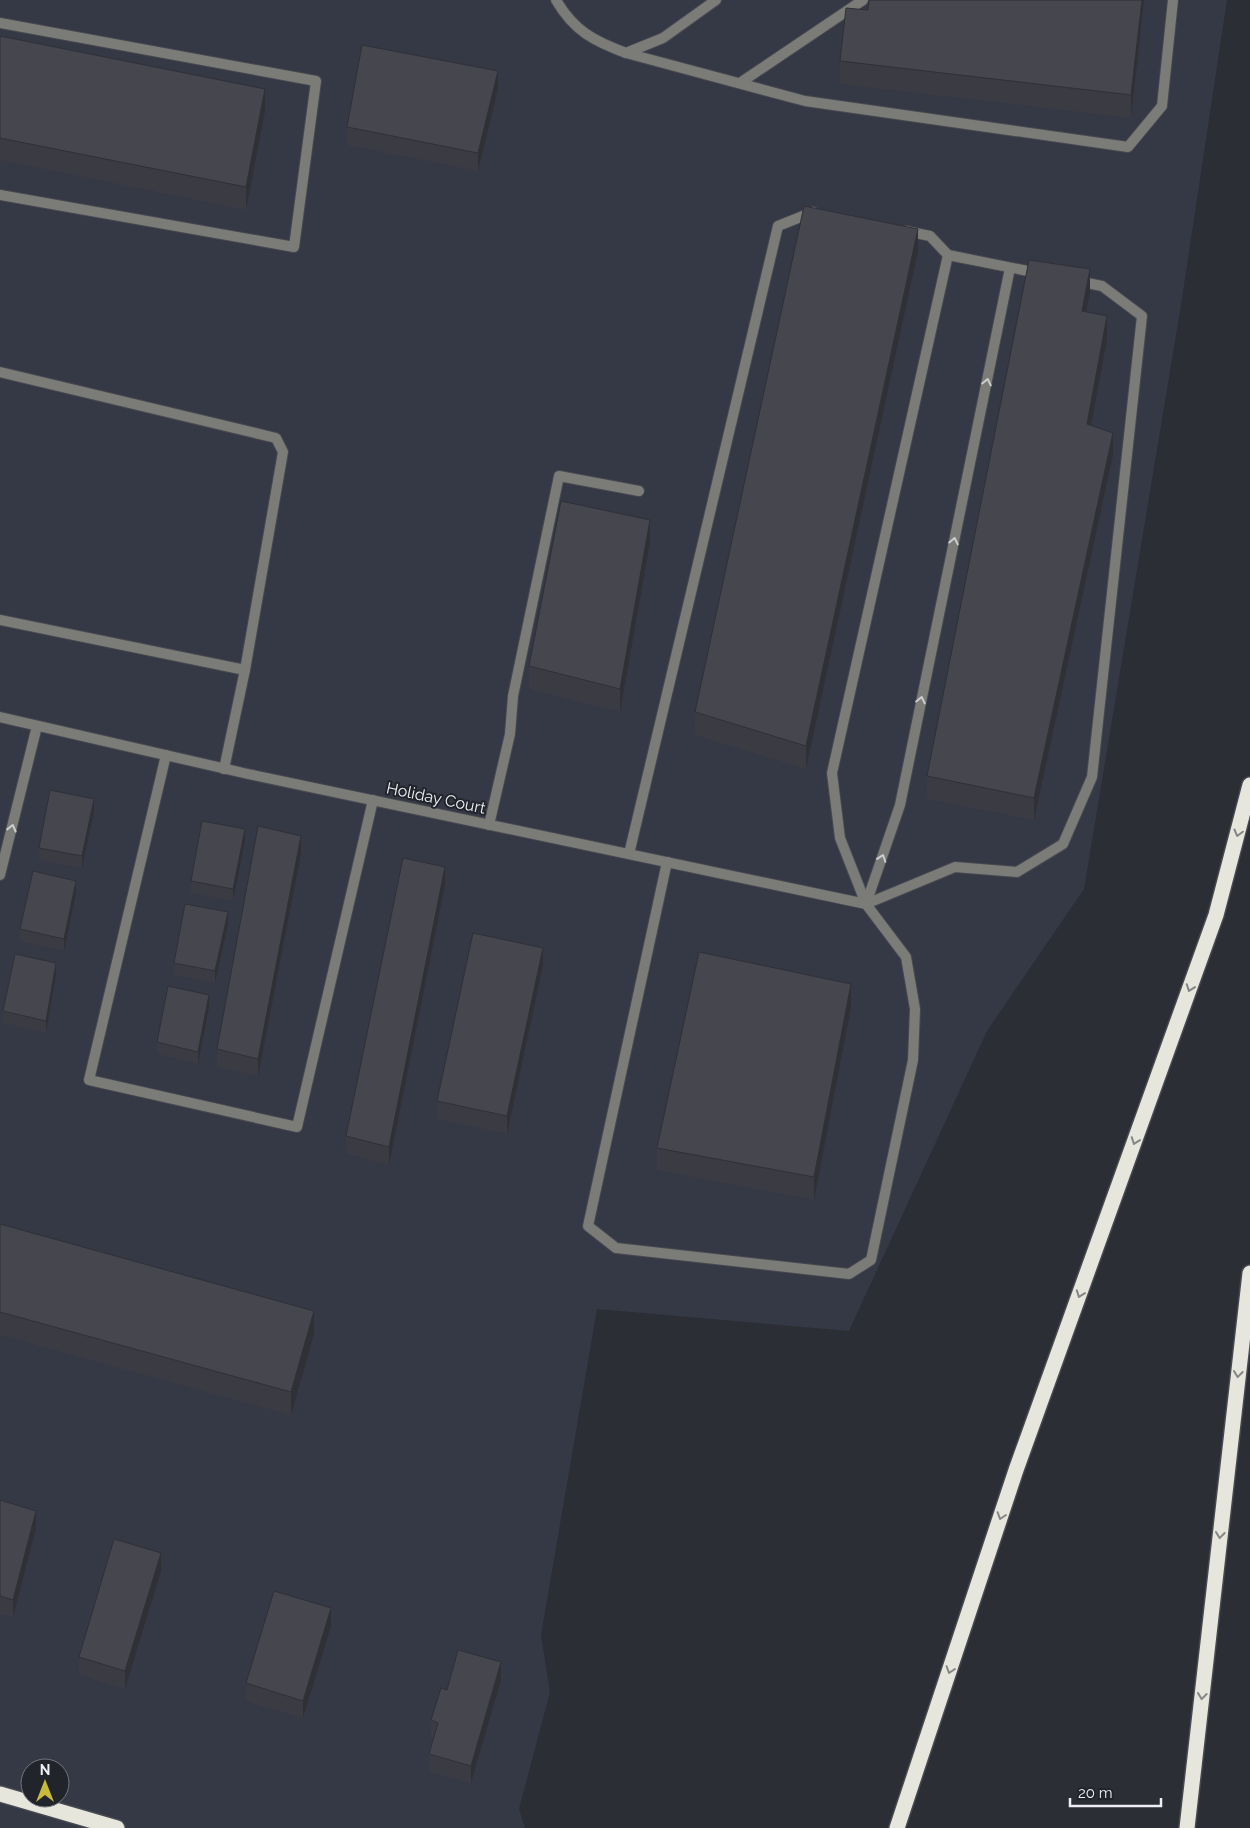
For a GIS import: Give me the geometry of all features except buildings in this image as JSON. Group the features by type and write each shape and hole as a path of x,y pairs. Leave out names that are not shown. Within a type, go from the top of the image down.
{"highway":[{"path":"897,1828 1016,1470 1216,915 1250,785"},
{"path":"1186,1828 1250,1273"},
{"path":"0,1794 117,1828"}],"street":[{"path":"556,0 567,19 594,41 626,53 805,101 1128,147 1162,106 1173,0"},
{"path":"626,53 663,38 716,0"},
{"path":"740,84 863,0"},
{"path":"0,23 316,81 294,247 0,195"},
{"path":"629,854 778,226 814,212 823,214"},
{"path":"891,228 930,236 948,255 1047,275"},
{"path":"668,862 588,1226 616,1248 849,1274 871,1260 913,1060 915,1009 906,957 866,904 840,838 832,773 948,255"},
{"path":"866,904 900,805 1010,268"},
{"path":"866,904 955,867 1017,872 1063,844 1092,777 1142,316 1102,286 1066,279"},
{"path":"0,372 276,438 284,452 245,670 224,769"},
{"path":"489,824 510,734 513,696 559,476 639,491"},
{"path":"0,620 245,670"},
{"name":"Holiday Court","path":"0,717 224,769 866,904"},
{"path":"0,875 37,726"},
{"path":"166,755 90,1080 297,1127 373,800"}],"shaded area":[{"path":"0,0 1227,0 1181,305 1084,889 987,1031 849,1331 597,1309 541,1635 550,1692 519,1809 525,1828 0,1828"}]}
